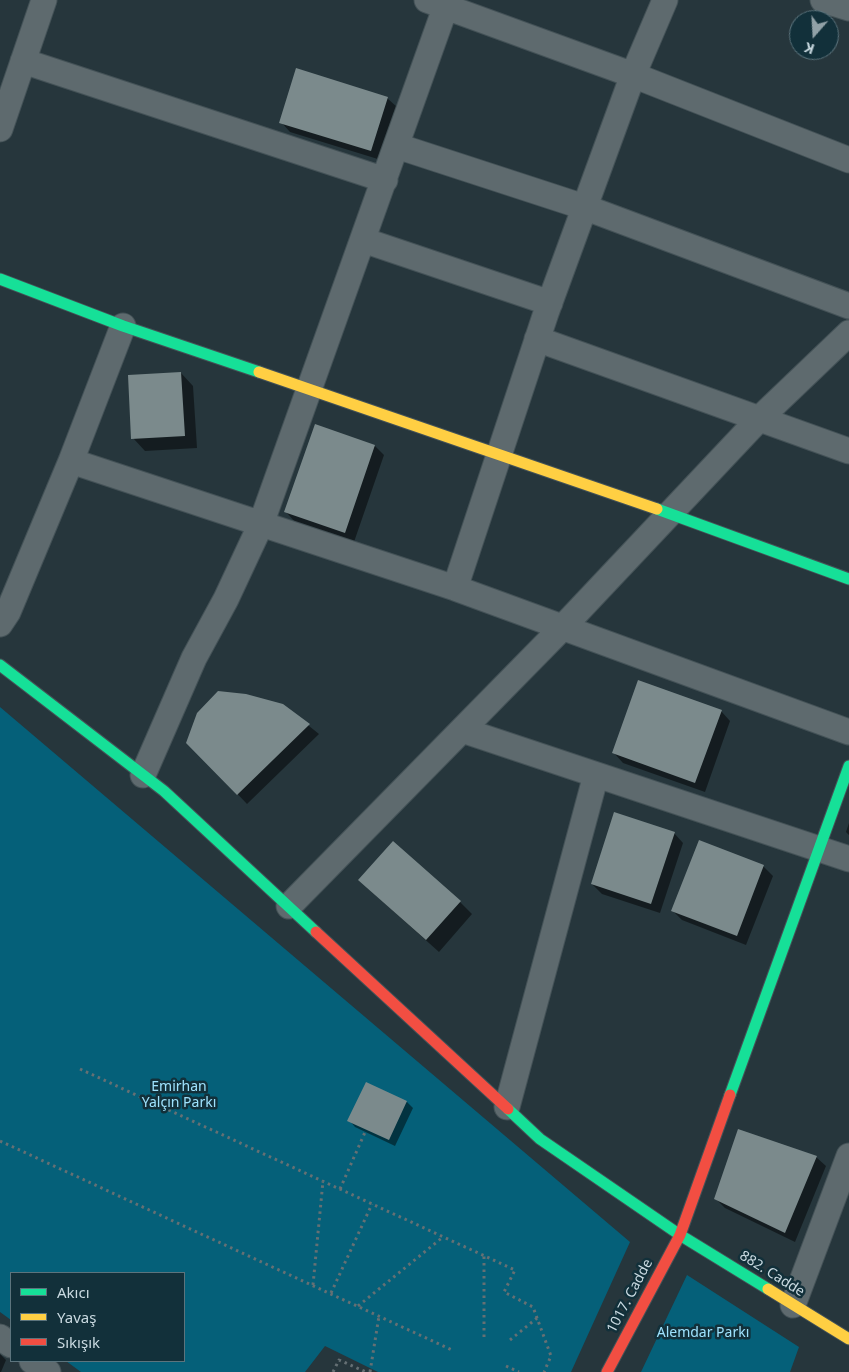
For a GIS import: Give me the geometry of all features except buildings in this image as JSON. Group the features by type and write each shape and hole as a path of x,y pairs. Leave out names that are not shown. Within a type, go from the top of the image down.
{"street":[{"path":"0,129 44,0"},
{"path":"455,588 537,339 584,207 633,75 665,0"},
{"path":"823,0 849,8"},
{"path":"143,775 194,658 226,599 261,524 397,146 440,2 849,160"},
{"path":"23,61 385,180"},
{"path":"397,146 584,207 849,306"},
{"path":"363,240 550,303"},
{"path":"0,278 122,326 499,453 849,579"},
{"path":"0,624 8,612 71,460 122,326"},
{"path":"289,906 563,627 759,419 849,333"},
{"path":"537,339 849,451"},
{"path":"71,460 455,588 849,732"},
{"name":"882. Cadde","path":"0,665 164,791 540,1139 680,1235 849,1339"},
{"path":"462,730 820,850 849,858"},
{"name":"1017. Cadde","path":"608,1372 680,1235 849,766"},
{"path":"507,1107 596,775"},
{"path":"793,1305 849,1156"},
{"path":"33,1362 48,1372"}],"path":[{"path":"80,1068 515,1270 504,1292 533,1307 551,1356 544,1372"},
{"path":"340,1189 366,1130"},
{"path":"0,1141 452,1350"},
{"path":"313,1285 324,1181"},
{"path":"331,1293 372,1204"},
{"path":"358,1306 443,1237"},
{"path":"484,1256 484,1337"},
{"path":"333,1372 338,1360 368,1372 379,1316"},
{"path":"510,1340 537,1318"},
{"path":"506,1366 519,1372"}],"green space":[{"name":"Emirhan Yalçın Parkı","path":"0,707 630,1242 571,1372 378,1372 325,1346 305,1372 81,1372 67,1362 185,1362 185,1272 10,1272 10,1319 0,1312"},
{"name":"Alemdar Parkı","path":"687,1275 799,1347 790,1372 641,1372"}],"traffic: fast":[{"path":"0,279 123,326 259,372"},
{"path":"657,509 849,579"},
{"path":"0,665 164,791 316,932"},
{"path":"730,1095 849,766"},
{"path":"508,1109 540,1139 680,1235 768,1289"}],"traffic: slow":[{"path":"259,372 657,509"},
{"path":"768,1289 849,1339"}],"traffic: jam":[{"path":"316,932 508,1109"},
{"path":"607,1372 680,1235 730,1095"}]}
